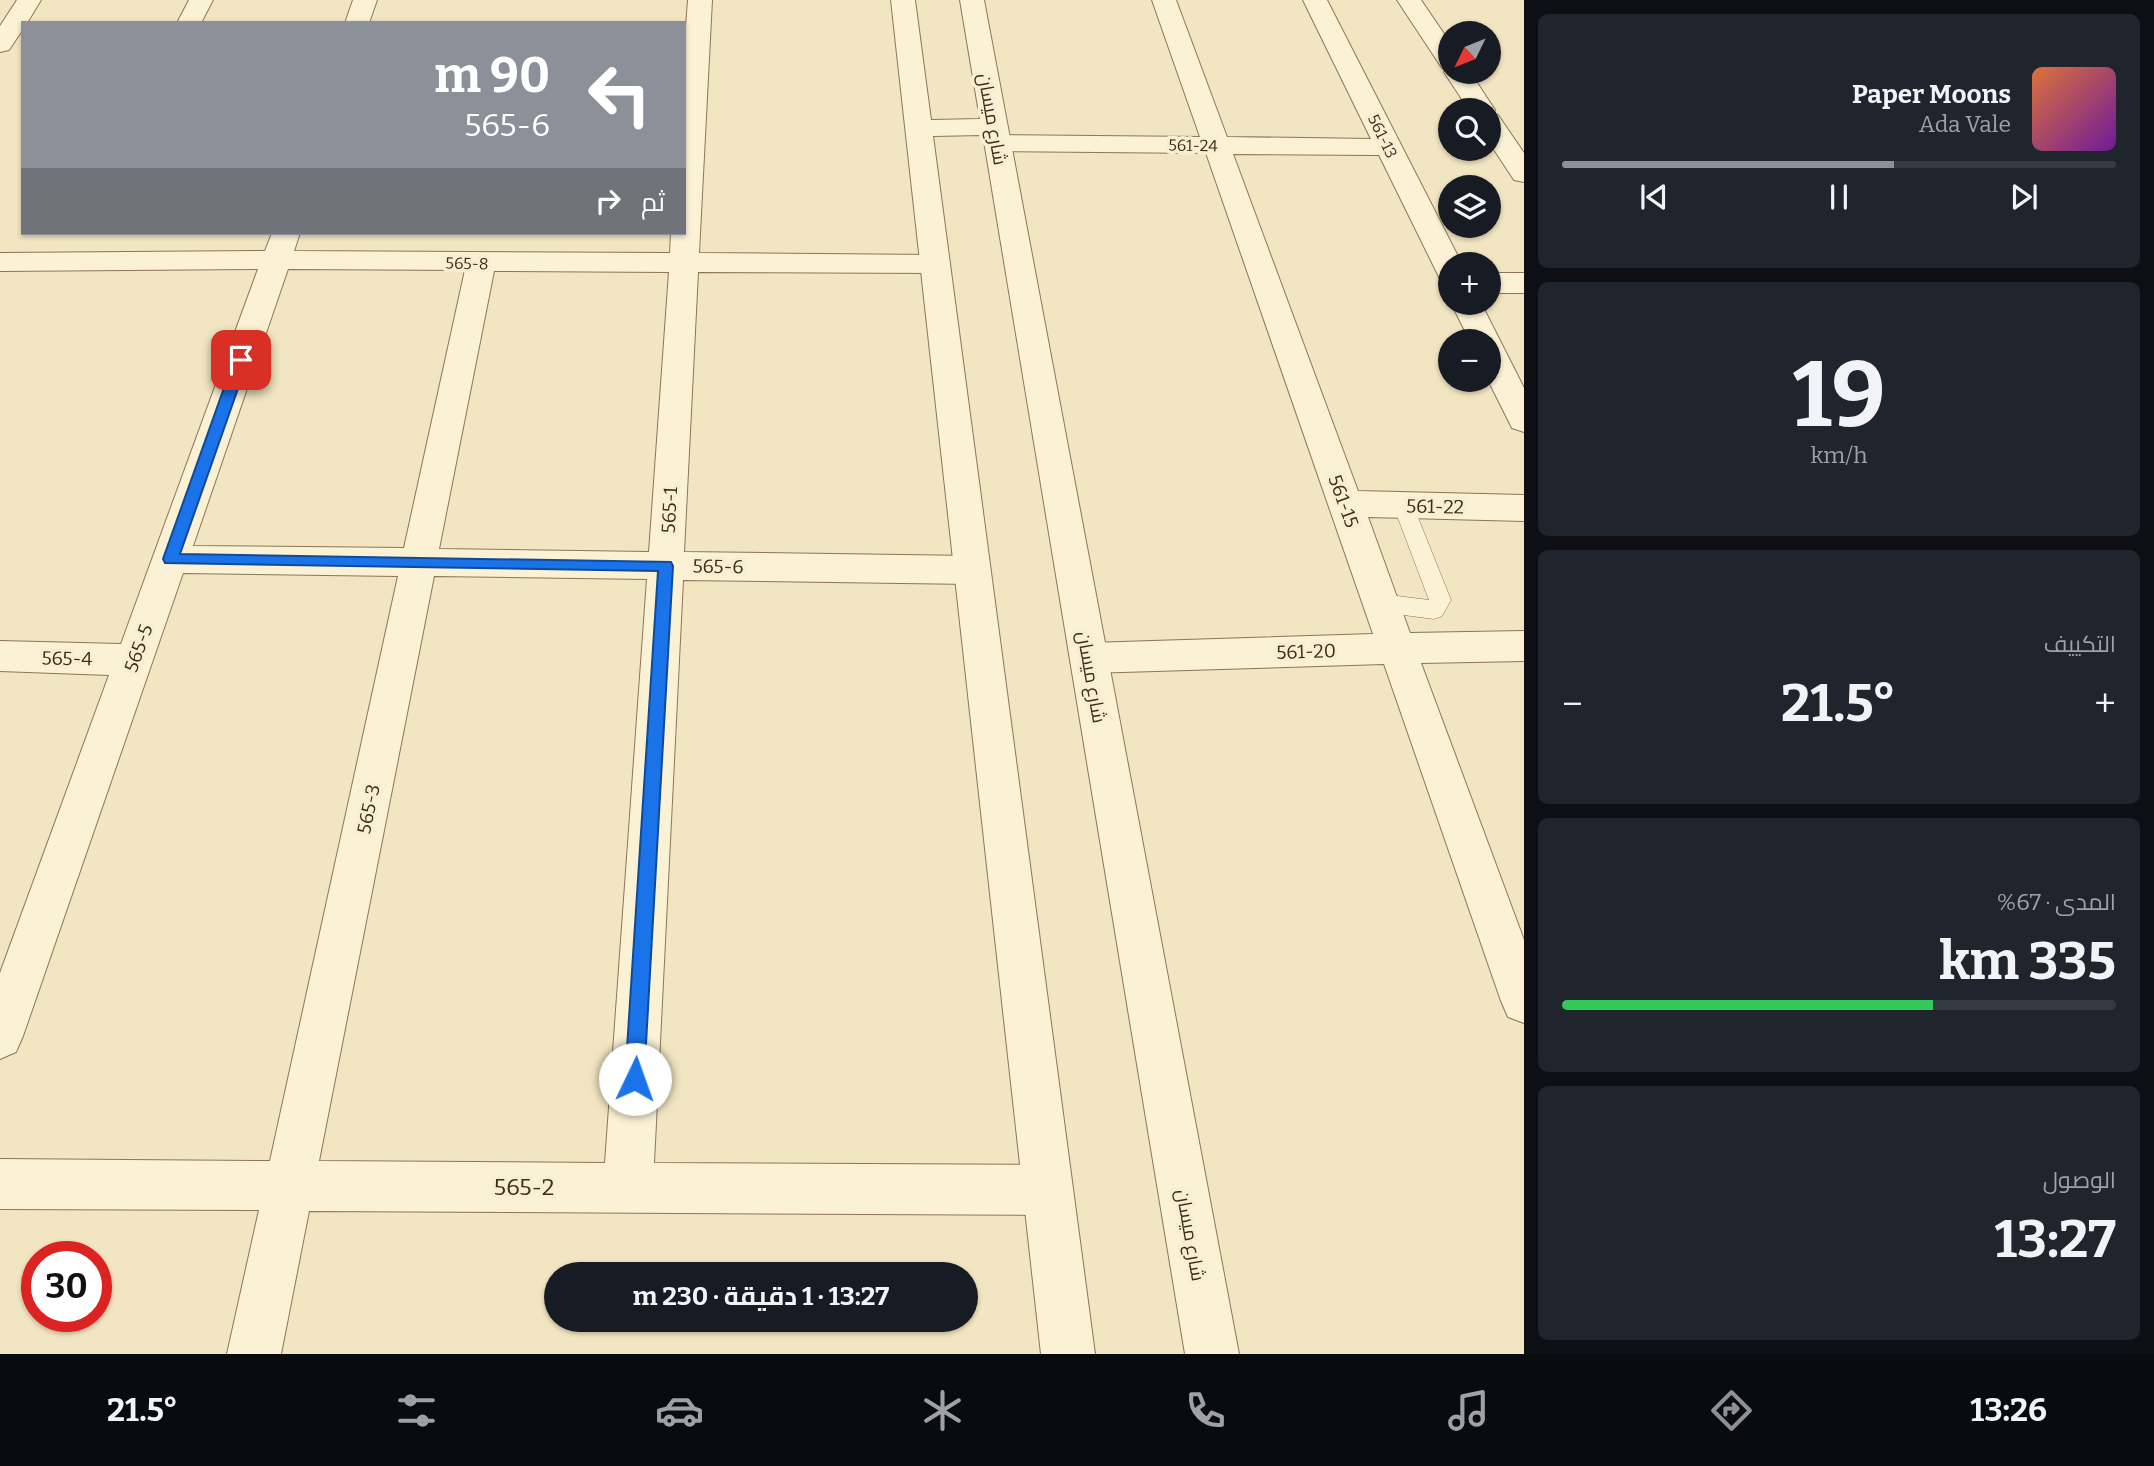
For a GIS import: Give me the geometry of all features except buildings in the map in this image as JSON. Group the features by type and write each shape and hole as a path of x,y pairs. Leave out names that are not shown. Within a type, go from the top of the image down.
{"street":[{"path":"0,45 29,0"},
{"path":"190,21 201,0"},
{"path":"358,21 365,0"},
{"name":"565-1","path":"686,230 700,0"},
{"path":"903,0 1068,1354"},
{"name":"شارع ميسان","path":"972,0 1212,1354"},
{"name":"561-15","path":"1164,0 1524,1001"},
{"name":"561-13","path":"1315,0 1441,252"},
{"path":"1409,0 1438,44"},
{"name":"561-24","path":"918,128 996,135 1216,145 1389,147"},
{"path":"1501,139 1524,174"},
{"path":"71,262 84,235"},
{"name":"565-1","path":"628,1187 686,235"},
{"name":"565-8","path":"0,262 71,262 281,247 481,263 935,264"},
{"name":"565-5","path":"0,1036 281,247"},
{"name":"565-3","path":"254,1354 481,263"},
{"path":"1501,283 1524,283"},
{"path":"1501,374 1524,420"},
{"name":"561-22","path":"1346,505 1524,508"},
{"name":"565-6","path":"170,559 972,570"},
{"name":"561-20","path":"1089,659 1524,646"},
{"name":"565-4","path":"0,656 134,660"},
{"name":"565-2","path":"0,1184 1048,1191"}],"lane":[{"path":"1381,603 1434,610 1440,600 1403,505"}],"route":[{"path":"241,360 170,559 666,566 635,1079"}]}
